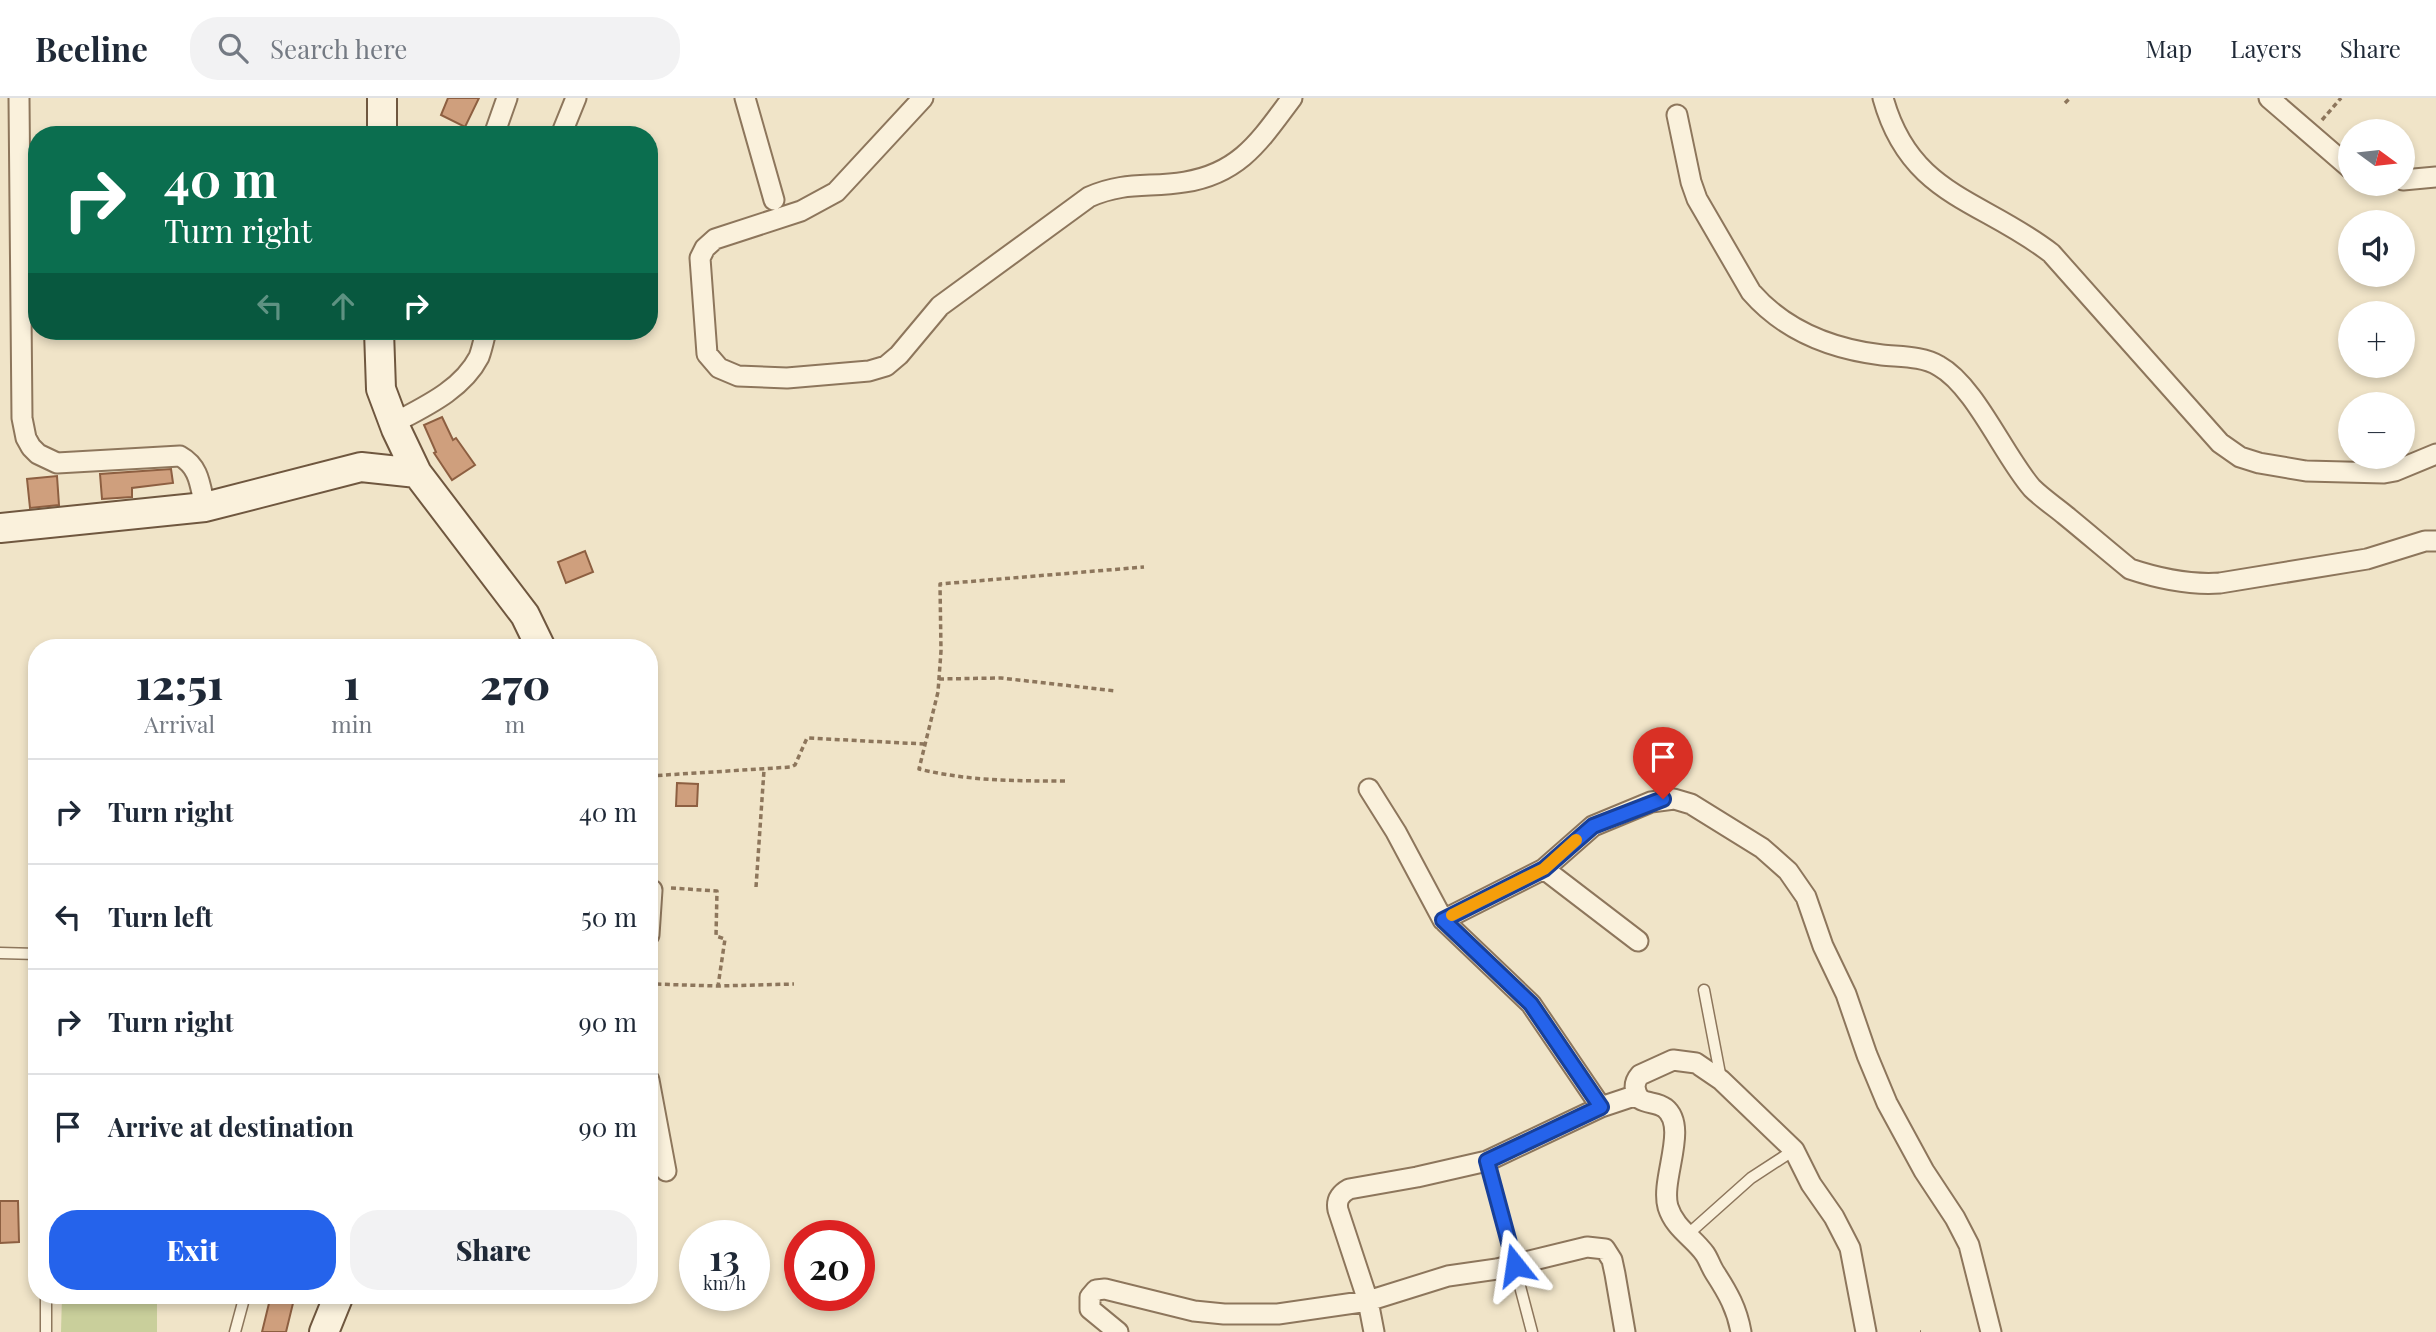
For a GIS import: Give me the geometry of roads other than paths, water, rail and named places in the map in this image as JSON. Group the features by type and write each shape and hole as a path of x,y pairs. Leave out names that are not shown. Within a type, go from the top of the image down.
{"street":[{"path":"19,98 22,418 26,438 38,454 57,463 180,456 198,473 205,507"},
{"path":"382,98 382,126"},
{"path":"497,126 507,98"},
{"path":"565,126 576,98"},
{"path":"745,98 774,200"},
{"path":"923,98 836,192 801,211 715,239 705,248 700,258 707,354 719,368 738,376 787,378 869,371 886,366 899,355 940,306 1089,197 1127,185 1184,182 1231,167 1257,144 1292,98"},
{"path":"1883,98 1902,145 1922,170 1943,189 2023,232 2051,253 2220,443 2240,457 2284,468 2367,474 2396,471 2436,454"},
{"path":"2269,98 2338,158"},
{"path":"1676,115 1697,199 1730,257 1760,302 1780,320 1813,338 1855,352 1924,360 1939,365 1953,376 1970,397 2031,486 2130,569 2147,575 2208,584 2220,583 2367,559 2425,541 2436,541"},
{"path":"2415,179 2436,177"},
{"path":"379,340 381,389 417,473 525,615 537,639"},
{"path":"361,467 395,426 435,401 465,376 479,357 484,340"},
{"path":"0,528 205,507 361,467 417,473"},
{"path":"1369,789 1443,920 1531,1004 1601,1107"},
{"path":"1443,920 1544,869 1593,826 1651,802 1674,799 1699,807 1762,848 1788,871 1806,897 1823,946 1846,994 1887,1103 1969,1245 1991,1332"},
{"path":"1544,869 1638,941"},
{"path":"1741,1332 1737,1310 1725,1287 1705,1254 1675,1222 1667,1204 1666,1185 1675,1134 1673,1118 1662,1106 1644,1101 1637,1095 1635,1084 1640,1075 1673,1060 1696,1063 1721,1080 1794,1150 1811,1184 1834,1217 1850,1248 1866,1332"},
{"path":"1374,1332 1368,1301 1338,1210 1338,1201 1344,1192 1487,1161 1601,1107 1637,1095"},
{"path":"658,1128 666,1171"},
{"path":"1118,1332 1090,1309 1090,1297 1096,1290 1105,1289 1194,1311 1278,1314 1368,1301 1448,1276 1515,1265 1587,1247 1605,1249 1612,1261 1625,1332"},
{"path":"324,1332 335,1304"}],"lane":[{"path":"0,953 28,954"},
{"path":"1704,990 1721,1080"},
{"path":"1686,1236 1751,1178 1794,1150"},
{"path":"1487,1161 1532,1332"},
{"path":"46,1332 47,1304"},
{"path":"235,1332 243,1304"}]}
